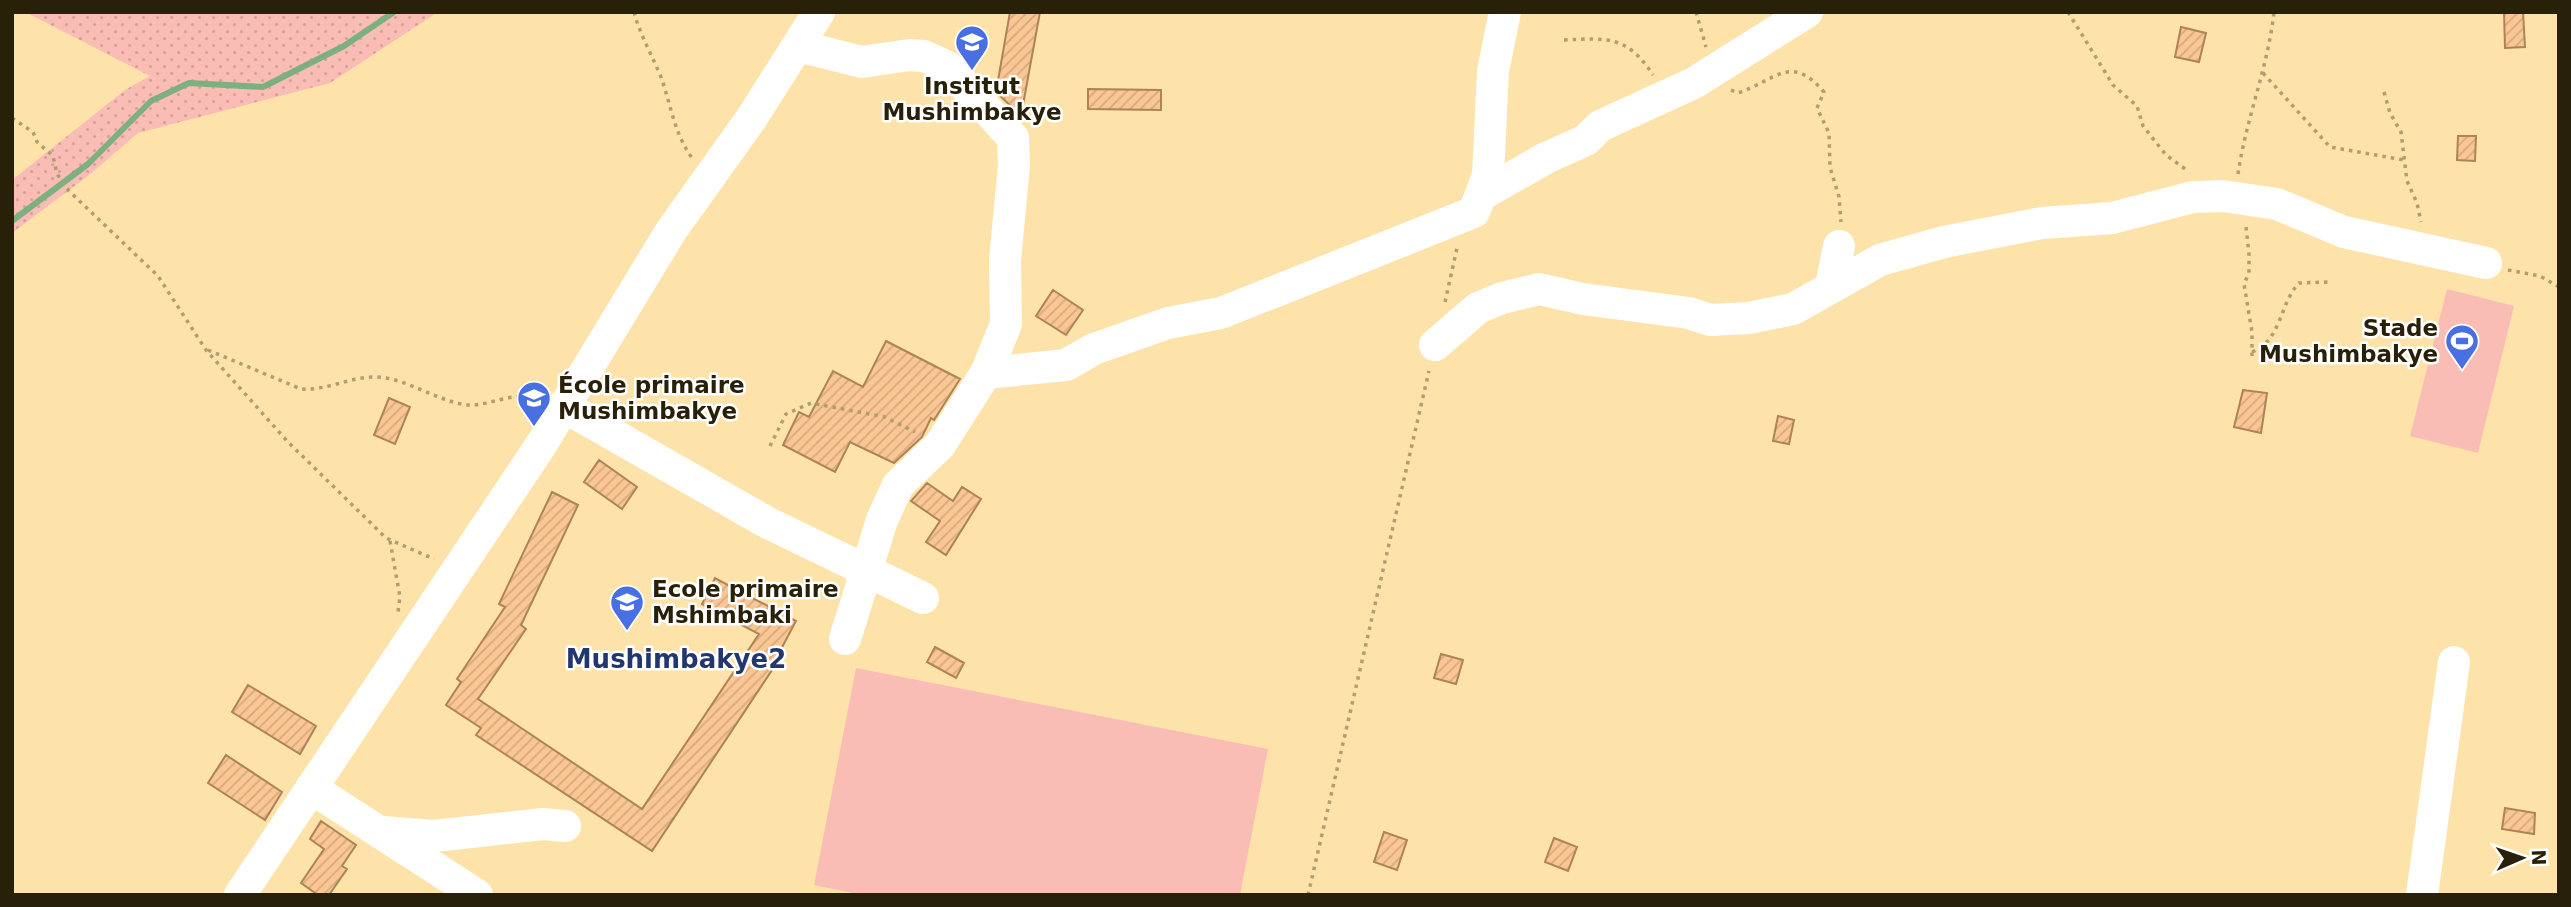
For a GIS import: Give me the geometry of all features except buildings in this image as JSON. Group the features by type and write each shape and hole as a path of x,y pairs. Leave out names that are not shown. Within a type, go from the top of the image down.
{"street":[{"path":"1472,212 1488,175 1493,71 1505,12"},
{"path":"986,373 1066,365 1094,349 1168,323 1221,313 1472,212 1546,158 1586,140 1600,126 1634,113 1712,70 1807,12"},
{"path":"240,895 562,409 671,231 708,179 808,23 862,62 909,55 924,56 948,67 1013,138 1014,164 1005,260 1006,324 986,373 940,445 898,485 882,520 845,639"},
{"path":"1435,345 1478,309 1502,298 1539,289 1583,299 1689,313 1700,318 1728,319 1793,309 1880,260 1973,235 2063,220 2112,218 2193,197 2277,204 2344,232 2432,249 2486,263"},
{"path":"1832,286 1839,246"},
{"path":"562,409 768,523 923,598"},
{"path":"2422,895 2454,662"},
{"path":"311,788 477,895"},
{"path":"379,832 434,836 543,824 565,826"}],"path":[{"path":"634,12 661,78 668,109 684,146 708,179"},
{"path":"1696,12 1712,70 1738,93 1768,82 1779,72 1794,70 1810,76 1824,92 1817,108 1829,133 1830,167 1839,197 1839,246"},
{"path":"2068,12 2113,85 2137,106 2143,126 2166,155 2197,178 2235,199"},
{"path":"2252,360 2252,332 2244,284 2249,273 2246,227 2235,199 2242,146 2271,41 2274,12"},
{"path":"1564,40 1616,39 1628,46 1645,63 1665,94"},
{"path":"2263,72 2330,147 2404,160"},
{"path":"2384,92 2390,113 2401,132 2409,192 2417,203 2420,221 2432,249"},
{"path":"12,118 33,132 37,142 53,156 57,174 69,191 158,276 206,350 288,442 390,541 427,555 454,572"},
{"path":"1444,306 1472,212"},
{"path":"2486,263 2540,276 2559,287"},
{"path":"2252,352 2264,347 2285,310 2290,293 2299,283 2329,282"},
{"path":"1308,895 1435,345"},
{"path":"206,350 301,389 314,390 350,379 376,377 428,391 453,403 484,404 524,396 562,409"},
{"path":"770,446 786,414 811,402 886,417 940,445"},
{"path":"390,541 400,597 394,631 401,653"}],"shaded area":[{"path":"25,12 438,12 330,83 138,133 88,176 12,233 12,180 125,90 150,76"},
{"name":"Stade Mushimbakye","path":"2447,289 2514,306 2478,453 2410,436"},
{"path":"856,668 1268,749 1240,895 863,895 814,885"}],"waterway":[{"path":"12,221 88,164 151,101 189,83 263,87 344,46 394,12"}],"place":[{"name":"Institut Mushimbakye","path":"972,72"},
{"name":"Stade Mushimbakye","path":"2462,371"},
{"name":"École primaire Mushimbakye","path":"534,428"},
{"name":"Ecole primaire Mshimbaki","path":"627,632"}],"district":[{"name":"Mushimbakye2","path":"676,659"}]}
